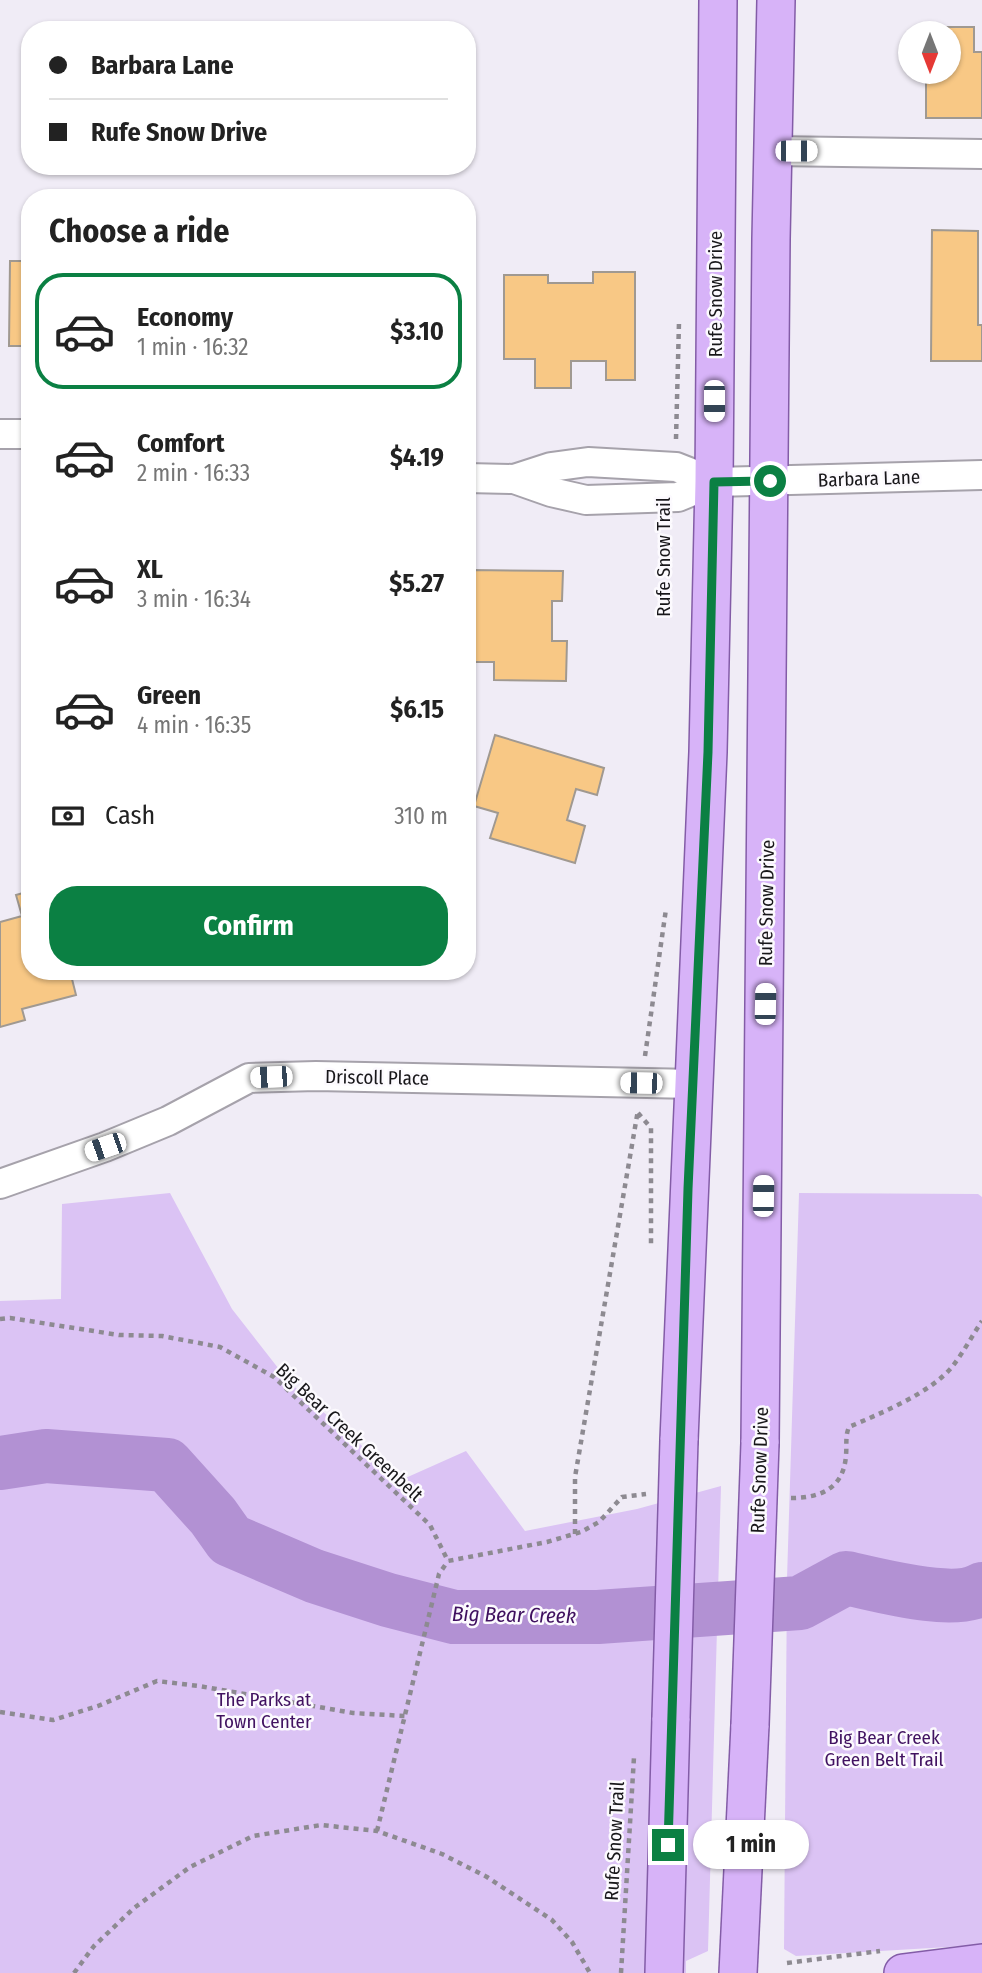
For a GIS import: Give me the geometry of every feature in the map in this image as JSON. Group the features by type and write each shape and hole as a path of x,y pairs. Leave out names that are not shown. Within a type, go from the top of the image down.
{"main road":[{"name":"Rufe Snow Drive","path":"664,1973 679,1440 708,752 714,482 718,0"},
{"name":"Rufe Snow Drive","path":"738,1973 760,1443 776,0"},
{"path":"903,1973 982,1963"}],"street":[{"path":"773,151 982,153"},
{"path":"0,434 21,434"},
{"name":"Barbara Lane","path":"514,479 551,467 588,462 676,467 714,482 982,475"},
{"name":"Barbara Lane","path":"476,478 514,479 551,492 586,500 678,498 714,482"},
{"name":"Driscoll Place","path":"0,1184 105,1147 168,1121 249,1078 316,1076 693,1084"}],"path":[{"path":"676,467 680,315"},
{"path":"377,1831 439,1574 447,1561 575,1534 575,1477 638,1112 666,903"},
{"name":"Big Bear Creek Greenbelt","path":"0,1319 10,1318 119,1335 162,1336 219,1348 230,1353 274,1377 420,1515 430,1525 447,1561"},
{"path":"0,1712 53,1720 98,1706 157,1681 353,1713 405,1716"},
{"name":"Rufe Snow Trail","path":"621,1973 635,1753"},
{"path":"74,1973 94,1945 134,1908 190,1867 253,1836 321,1825 377,1831 442,1854 487,1877 552,1920 572,1942 590,1973"}],"green space":[{"name":"The Parks at Town Center","path":"170,1193 232,1309 289,1382 401,1480 466,1451 525,1531 637,1509 721,1486 708,1951 686,1961 686,1973 0,1973 0,1301 61,1299 62,1204"},
{"name":"Big Bear Creek Green Belt Trail","path":"799,1193 978,1194 982,1197 982,1945 796,1956 784,1949 787,1579"}],"building":[{"path":"961,27 974,27 974,52 982,52 982,118 926,118 926,84 961,84"},
{"path":"932,230 978,231 978,325 982,325 982,361 931,361"},
{"path":"10,261 21,261 21,346 9,346"},
{"path":"593,272 635,272 635,380 606,380 606,361 571,361 571,388 535,388 535,359 504,359 504,275 548,275 548,283 593,283"},
{"path":"476,570 563,571 562,601 552,601 552,641 567,641 566,681 494,680 494,662 476,662"},
{"path":"495,735 604,768 597,795 576,789 567,820 585,826 575,863 490,838 498,813 476,807"},
{"path":"21,894 21,912 16,895"},
{"path":"21,916 21,980 72,980 76,995 22,1009 25,1020 0,1027 0,922"}],"waterway":[{"name":"Big Bear Creek","path":"0,1463 46,1456 167,1465 213,1516 230,1540 314,1576 388,1600 454,1617 598,1617 800,1603 846,1578 935,1595 969,1594 982,1589"}],"route":[{"path":"668,1845 688,1189 708,752 714,482 770,481"}]}
